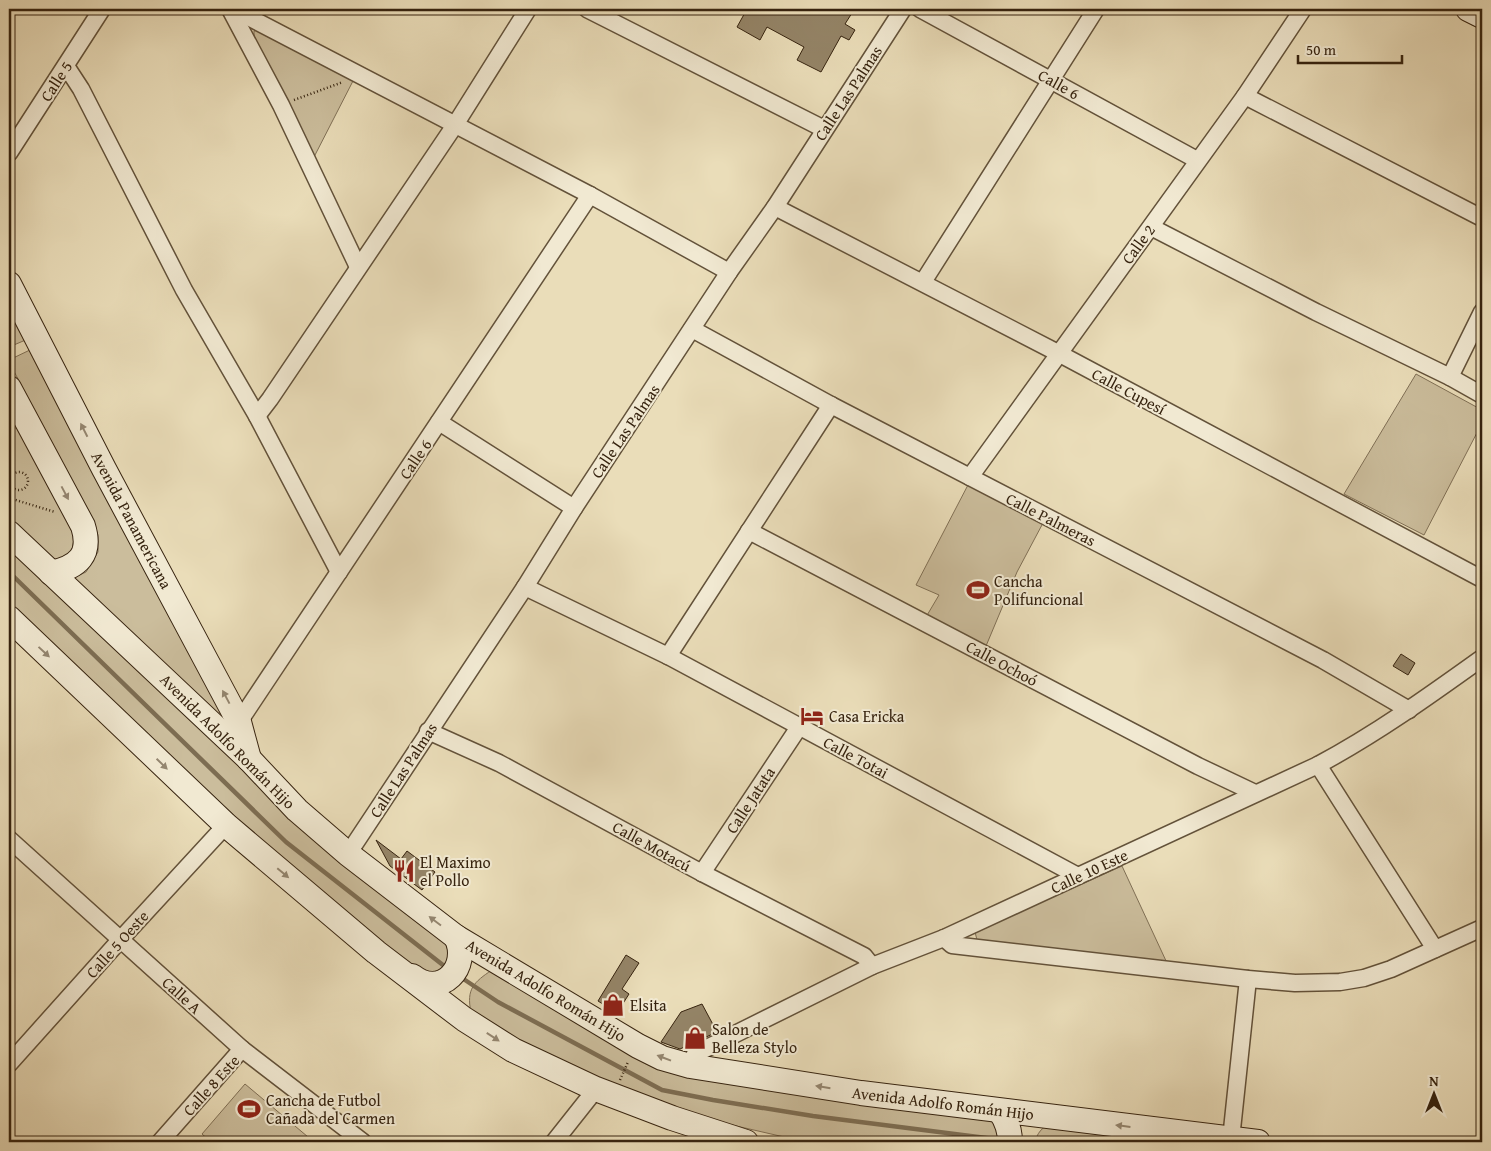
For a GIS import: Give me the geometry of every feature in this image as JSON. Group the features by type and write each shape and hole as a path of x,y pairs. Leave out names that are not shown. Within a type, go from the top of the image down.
{"main road":[{"path":"1468,9 1482,16"},
{"name":"Avenida Panamericana","path":"9,284 104,469 239,722 249,759"},
{"path":"9,388 74,510 87,539 86,548 81,559 64,571 51,573"},
{"name":"Avenida Adolfo Román Hijo","path":"9,533 249,759 297,810 348,854 458,940 496,964 662,1058 690,1066 861,1093 1006,1124 1258,1142"},
{"path":"9,618 226,825 376,952 513,1050 596,1089 672,1118 746,1142"},
{"path":"376,952 391,959 418,980 428,984 438,984 450,976 459,964 461,953 458,940"},
{"path":"462,1013 458,999 465,978 474,969 496,964"}],"street":[{"name":"Calle 5","path":"9,152 102,9"},
{"path":"232,9 590,195 729,272"},
{"path":"232,9 358,267"},
{"path":"257,416 455,125 528,9"},
{"path":"587,9 824,129"},
{"name":"Calle Las Palmas","path":"348,854 903,9"},
{"name":"Calle 6","path":"920,9 1197,160"},
{"path":"923,282 1096,9"},
{"name":"Calle 2","path":"970,477 1245,96 1303,9"},
{"path":"66,66 80,88 184,290 257,416 339,572"},
{"path":"1245,96 1482,218"},
{"name":"Calle 6","path":"239,722 590,195"},
{"name":"Calle Cupesí","path":"775,206 1058,353 1482,579"},
{"path":"1151,227 1316,312 1450,377 1482,395"},
{"path":"1450,377 1482,312"},
{"name":"Calle Palmeras","path":"692,329 831,405 1324,660 1409,710"},
{"path":"668,656 831,405"},
{"path":"440,422 574,508"},
{"name":"Calle Ochoó","path":"749,531 1198,766 1255,793"},
{"name":"Calle Totai","path":"525,587 668,656 1078,876"},
{"name":"Calle 10 Este","path":"690,1066 695,1054 872,966 944,938 1318,765 1409,710 1482,658"},
{"name":"Calle Jatata","path":"702,873 799,727"},
{"name":"Calle Motacú","path":"428,731 500,763 702,873 864,956 872,966"},
{"path":"1318,765 1434,949"},
{"name":"Calle 5 Oeste","path":"9,1064 226,825"},
{"name":"Calle A","path":"9,839 242,1049 359,1141"},
{"path":"944,938 952,945 1295,983 1340,982 1391,969 1482,928"},
{"path":"1231,1139 1248,979"},
{"name":"Calle 8 Este","path":"160,1142 242,1049"},
{"path":"554,1142 596,1089"}],"path":[{"path":"280,105 361,76"},
{"path":"16,473 22,473 27,477 27,486 20,491 14,490 10,482 11,476 16,473"},
{"path":"9,498 65,516 74,510"},
{"path":"620,1080 630,1058"}],"shaded area":[{"path":"257,30 354,79 314,157 254,36 254,31"},
{"path":"9,302 28,339 9,347"},
{"path":"32,349 232,722 225,724 71,579 86,572 98,552 98,535 91,516 9,362 9,360"},
{"path":"1416,374 1482,410 1482,423 1424,535 1344,494"},
{"path":"17,427 75,534 72,554 53,563 9,521 9,432"},
{"path":"969,483 1043,523 1017,572 986,646 926,617 939,595 916,585"},
{"path":"9,537 458,945 454,965 426,978 268,847 9,606"},
{"path":"1122,866 1167,963 977,940 975,932"},
{"path":"492,970 637,1050 999,1116 1007,1142 806,1142 671,1111 524,1047 471,1012 470,997 473,987 480,978"},
{"name":"Cancha de Futbol Cañada del Carmen","path":"245,1084 314,1142 211,1142 202,1134"},
{"path":"1050,1123 1223,1142 1035,1142 1040,1131"}],"building":[{"path":"747,9 845,9 852,13 845,24 855,30 849,40 841,36 821,72 797,60 804,47 767,27 760,40 737,27"},
{"path":"1401,654 1415,663 1408,675 1393,666"},
{"path":"376,840 401,859 407,851 435,872 422,890 390,866"},
{"path":"626,955 639,963 622,989 629,994 617,1013 598,1001"},
{"path":"702,1004 717,1032 680,1049 661,1042 681,1012"}],"waterway":[{"path":"9,572 286,842 448,969"},
{"path":"459,976 498,1002 662,1090 813,1116 1002,1140"}],"place":[{"name":"Cancha Polifuncional","path":"978,590"},
{"name":"Casa Ericka","path":"812,716"},
{"name":"El Maximo el Pollo","path":"404,871"},
{"name":"Elsita","path":"613,1005"},
{"name":"Salon de Belleza Stylo","path":"695,1038"},
{"name":"Cancha de Futbol Cañada del Carmen","path":"249,1109"}]}
